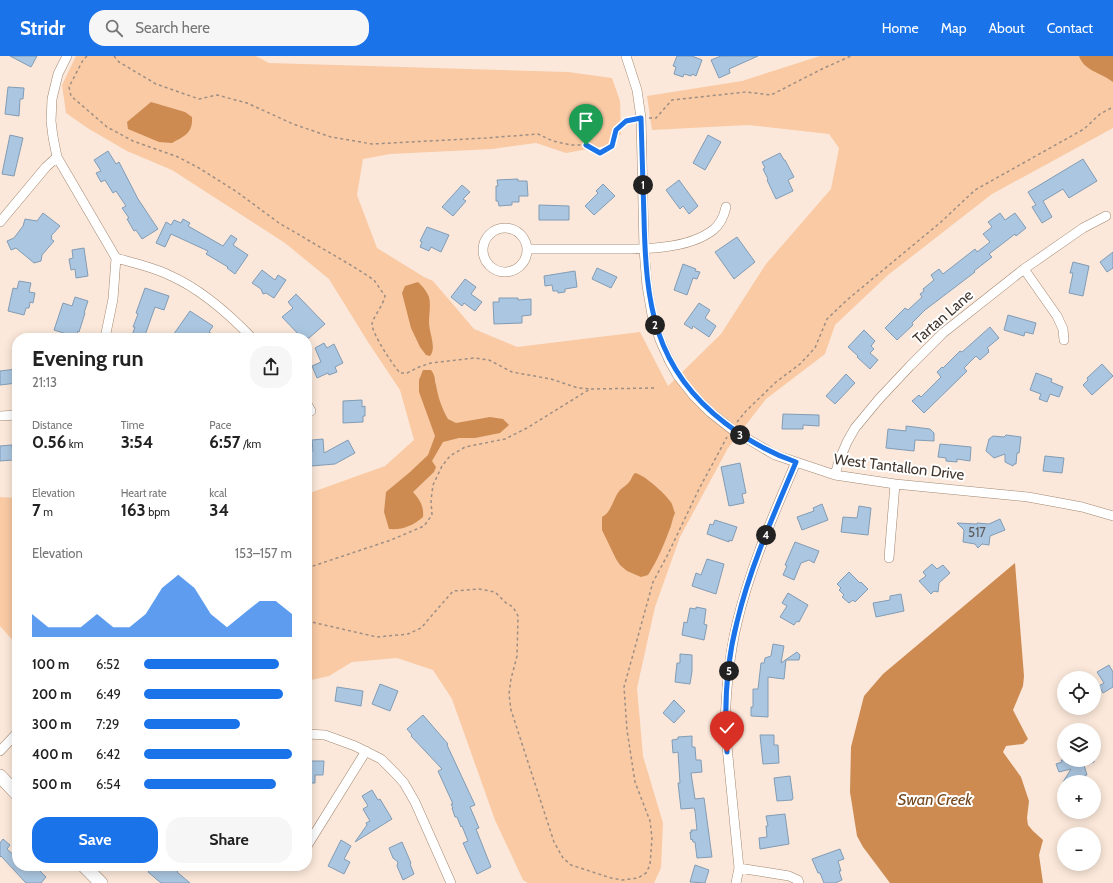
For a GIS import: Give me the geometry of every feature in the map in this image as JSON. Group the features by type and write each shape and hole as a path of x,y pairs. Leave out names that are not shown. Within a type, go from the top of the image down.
{"street":[{"path":"67,56 58,74 52,99 52,121 57,157 116,258 113,299 106,333"},
{"name":"West Tantallon Drive","path":"626,56 637,90 641,118 644,249 647,286 652,315 660,340 678,376 693,395 710,412 732,429 775,455 835,476 895,484 1028,497 1082,507 1113,516"},
{"path":"0,222 46,167 57,157"},
{"path":"527,249 644,249 674,246 714,230 724,216 726,207"},
{"name":"Tartan Lane","path":"835,476 839,460 855,428 878,399 943,333 1024,269 1083,228 1106,216"},
{"path":"509,228 520,234 526,244 527,249 523,263 518,268 504,272 491,266 486,261 484,254 486,240 490,234 496,230 509,228"},
{"path":"116,258 154,268 171,275 201,293 232,318 247,333"},
{"path":"1024,269 1057,316 1063,329 1064,340"},
{"path":"0,416 12,415"},
{"path":"736,883 739,868 725,726 732,644 749,580 796,462"},
{"path":"889,558 895,484"},
{"path":"312,734 325,735 366,751 381,759 396,774 404,783 415,802 451,883"},
{"path":"0,750 12,738"},
{"path":"312,838 366,751"},
{"path":"0,776 12,789"},
{"path":"739,868 789,876 798,880 798,883"},
{"path":"89,871 101,883"}],"path":[{"path":"87,56 83,60 69,87 71,96 107,127 133,141 178,157 199,168 237,192 278,223 374,280 385,296 383,304 372,324 374,332 400,373 407,373 419,366 431,363 474,358 489,360 512,372 551,379 578,388 656,388"},
{"path":"114,56 119,62 156,84 198,99 217,95 247,103 293,124 331,137 372,144 538,134 553,141 571,145 586,145 600,153 612,146 616,130 626,121 641,118 656,118 672,100 746,92 770,95 851,56"},
{"path":"312,622 377,638 408,634 421,628 453,591 480,589 495,592 506,603 513,607 518,616 517,656 511,679 511,710 554,842 563,858 571,865 622,880 638,878 646,873 650,865 652,838 650,821 635,782 627,730 624,686 652,582 667,556 699,489 732,429 746,411 776,382 800,364 815,348 827,319 847,300 941,222 975,190 1084,129 1100,114 1113,107"},
{"path":"312,566 391,540 424,526 432,515 431,500 433,485 442,466 450,456 465,447 505,439 527,428 590,389"}],"shaded area":[{"path":"76,56 256,56 269,63 568,72 612,78 620,101 621,134 605,146 566,153 536,143 492,149 390,154 363,159 357,195 377,248 433,281 474,329 517,347 640,332 668,386 721,334 766,264 831,189 839,148 829,134 748,125 652,130 647,96 742,81 820,56 1113,56 1113,128 992,194 888,275 835,325 825,354 766,399 728,448 680,537 655,607 637,688 643,756 663,823 661,868 654,883 528,883 523,880 495,820 452,699 433,670 397,658 352,662 329,676 312,680 312,492 385,466 414,440 400,390 329,279 285,243 172,170 127,151 89,129 66,113 62,85"},
{"path":"0,497 12,498 12,639 0,626"}],"water":[{"path":"1079,56 1113,56 1113,82 1085,65"},
{"path":"151,102 185,112 192,117 190,130 181,138 172,143 159,142 128,129 127,122"},
{"path":"418,282 426,290 430,300 429,326 433,349 430,356 426,355 420,347 411,328 402,293 405,286"},
{"path":"423,370 431,370 434,374 439,398 448,419 456,423 490,417 503,419 509,425 500,433 475,438 459,438 443,442 432,461 436,467 434,472 413,492 421,503 423,517 407,527 389,529 384,512 386,492 428,455 435,436 419,392 419,380"},
{"path":"635,473 639,474 654,485 671,502 675,513 660,554 648,575 641,577 627,571 620,565 602,530 602,517 608,512 620,490 629,482"},
{"name":"Swan Creek","path":"1015,563 1024,676 1023,686 1013,710 1028,739 1023,744 1006,746 1003,752 1021,777 1029,801 1027,818 1028,825 1043,840 1039,855 1043,883 890,883 863,847 857,836 850,792 851,747 864,696 883,674"}],"building":[{"path":"10,56 37,56 31,67"},
{"path":"677,56 692,56 702,60 696,76 692,74 691,76 684,74 683,77 674,74 676,67 673,66"},
{"path":"721,56 758,56 729,69 730,73 719,78 711,60"},
{"path":"8,87 24,88 23,99 20,99 19,116 5,114"},
{"path":"10,135 23,138 14,176 2,174"},
{"path":"708,135 721,142 705,170 693,163"},
{"path":"108,151 116,164 119,162 138,199 158,229 142,239 136,230 134,231 127,219 129,218 122,208 126,206 116,191 113,193 105,180 101,182 96,173 101,171 94,160"},
{"path":"780,153 794,177 788,180 793,191 776,199 767,180 768,179 763,169 765,168 762,162"},
{"path":"1083,159 1097,181 1069,198 1063,189 1043,201 1052,217 1042,223 1032,207 1036,205 1028,192"},
{"path":"518,179 518,181 527,181 528,196 519,196 519,202 512,202 512,205 499,206 498,201 496,201 496,186 498,186 497,180"},
{"path":"679,180 698,206 689,214 683,206 680,209 666,190"},
{"path":"603,184 615,196 594,215 585,206 598,193 596,191"},
{"path":"462,185 470,192 463,199 466,201 453,216 442,207"},
{"path":"539,205 569,206 569,220 539,220"},
{"path":"43,213 60,226 51,236 51,239 54,241 42,255 41,261 34,263 16,248 11,250 7,241 14,238 23,226 25,219 37,221"},
{"path":"1000,213 1005,220 1015,213 1026,228 1016,236 1015,234 989,254 992,257 974,271 975,272 925,310 912,323 913,325 897,340 885,328 905,308 908,310 922,297 920,294 924,291 923,289 934,280 931,275 939,269 943,274 975,249 977,252 990,242 983,234 992,227 988,222"},
{"path":"183,219 190,223 188,226 223,246 231,235 237,239 233,245 248,255 235,274 227,268 228,267 206,254 208,251 171,234 165,247 156,243 166,222 171,225 174,220 181,223"},
{"path":"427,227 449,235 441,252 431,247 429,251 420,247 422,242 420,241"},
{"path":"737,237 755,262 734,279 715,252"},
{"path":"84,248 88,276 76,278 75,269 71,270 69,259 73,258 72,250"},
{"path":"1113,252 1113,268 1107,272 1100,262"},
{"path":"1073,262 1089,266 1083,296 1069,293 1073,273 1070,273"},
{"path":"683,264 696,269 695,271 700,272 697,279 693,278 687,295 674,290"},
{"path":"597,268 617,277 611,288 592,279"},
{"path":"262,270 275,280 278,275 286,280 274,298 266,293 263,294 261,289 252,283"},
{"path":"575,271 577,287 565,289 565,292 558,293 558,291 553,291 552,285 545,286 544,276"},
{"path":"465,279 476,287 471,294 482,302 475,311 464,303 462,306 451,297"},
{"path":"19,281 31,283 29,292 35,293 33,303 30,302 29,308 26,308 24,315 8,311 13,288 17,289"},
{"path":"145,288 169,296 164,310 155,307 146,333 133,333 135,327 133,327 138,314 136,313"},
{"path":"296,294 325,324 312,335 312,333 297,333 282,317 293,308 288,302"},
{"path":"75,297 88,301 79,332 63,333 54,330 63,303 72,306"},
{"path":"499,298 518,298 518,300 531,299 531,315 522,316 522,323 494,324 493,302 499,302"},
{"path":"699,303 710,310 705,318 716,326 709,337 693,326 692,329 684,324"},
{"path":"190,311 213,326 209,332 210,333 175,333"},
{"path":"1008,315 1036,323 1033,334 1025,332 1024,336 1004,330"},
{"path":"990,327 999,338 987,348 989,352 980,360 976,356 964,368 967,371 924,413 912,401 919,395 921,397 941,377 937,372 942,367 943,368 960,351 962,352"},
{"path":"864,330 875,341 871,346 874,349 870,353 878,360 870,369 848,347"},
{"path":"324,343 327,348 334,344 343,363 335,367 337,372 329,375 328,373 317,378 312,366 321,362 315,348"},
{"path":"1102,364 1113,376 1092,395 1083,385 1088,380 1087,378"},
{"path":"12,370 12,384 0,385 0,371"},
{"path":"1036,373 1052,379 1051,382 1063,387 1059,397 1050,394 1047,402 1039,399 1041,394 1030,390"},
{"path":"846,374 855,383 835,404 826,396"},
{"path":"362,400 362,407 365,406 365,416 363,416 363,422 343,423 343,401"},
{"path":"783,414 819,415 819,426 803,425 803,429 782,429"},
{"path":"906,426 930,429 934,433 934,441 915,440 914,451 886,448 888,429 906,431"},
{"path":"1006,435 1021,437 1016,464 1013,466 1005,462 1005,454 994,458 986,451 989,439 993,436 1004,437"},
{"path":"323,439 324,453 348,440 355,453 335,464 312,466 312,440"},
{"path":"940,444 971,447 970,461 957,459 957,462 946,461 946,458 938,457"},
{"path":"12,445 12,460 0,461 0,446"},
{"path":"1045,456 1064,458 1062,473 1043,471"},
{"path":"740,463 746,493 742,494 744,503 729,506 721,467"},
{"path":"822,504 828,520 802,530 797,517 814,511 813,508"},
{"path":"859,506 871,508 868,535 841,532 843,517 857,518"},
{"path":"1000,519 1005,530 990,536 989,545 982,544 978,548 975,544 963,542 964,530 957,523 989,524"},
{"path":"715,520 737,527 732,541 729,540 729,542 707,534 710,524 713,525"},
{"path":"795,542 819,551 814,563 809,560 801,563 794,580 783,575 787,566 785,565"},
{"path":"707,559 724,564 716,594 692,586 696,573 701,575"},
{"path":"932,564 937,569 943,565 950,573 939,583 938,592 934,591 931,594 919,581 926,576 923,572"},
{"path":"849,572 868,589 855,602 853,600 849,603 842,597 844,595 839,590 841,588 837,584"},
{"path":"788,593 808,605 799,622 797,621 794,625 780,617 787,606 782,603"},
{"path":"901,594 904,611 876,617 873,603 890,600 890,596"},
{"path":"696,607 706,609 704,624 707,625 704,640 682,635 684,622 687,623 690,608 696,609"},
{"path":"773,644 784,646 781,663 797,652 800,655 799,660 786,660 784,679 768,677 768,717 751,716 751,707 753,707 753,689 758,689 761,663 764,663 765,658 771,656"},
{"path":"680,654 692,655 690,684 675,682 677,663 680,663"},
{"path":"1109,665 1113,672 1113,687 1103,693 1101,685 1104,683 1101,678 1101,671 1099,671"},
{"path":"380,684 398,691 390,711 372,704"},
{"path":"337,687 363,691 361,706 335,701"},
{"path":"674,700 685,711 674,723 663,713"},
{"path":"423,715 448,744 447,745 475,805 470,807 479,828 476,829 491,867 477,874 463,843 468,841 462,826 461,827 457,817 455,817 451,804 453,804 438,771 442,769 411,736 412,735 407,729"},
{"path":"760,735 774,735 774,745 778,745 779,763 763,764"},
{"path":"692,736 692,747 695,747 696,760 701,760 702,772 691,773 695,799 704,798 712,857 697,858 695,842 693,842 692,839 691,840 690,832 692,832 691,830 697,830 695,811 694,808 681,809 678,783 680,783 678,752 673,753 672,740 678,739 678,737"},
{"path":"312,761 324,761 323,775 315,775 315,783 312,783"},
{"path":"1057,767 1085,767 1087,775 1067,775 1071,769 1059,772"},
{"path":"790,776 792,800 777,801 774,778"},
{"path":"372,790 378,800 380,799 392,819 355,842 367,825 366,823 370,821 363,809 368,806 362,796"},
{"path":"785,814 789,844 760,849 759,838 767,837 766,826 768,826 766,816"},
{"path":"3,839 10,845 7,849 12,854 12,868 1,856 0,857 0,843"},
{"path":"341,840 351,846 344,859 350,862 344,874 328,866"},
{"path":"402,842 414,874 403,880 397,866 398,862 393,858 389,848"},
{"path":"840,849 844,859 838,861 842,880 835,883 824,883 812,859"},
{"path":"695,865 709,870 705,883 690,882"},
{"path":"15,871 40,871 46,877 41,883 26,883"},
{"path":"178,871 177,872 190,883 161,883 148,872"}],"route":[{"path":"586,145 600,153 612,146 616,130 626,121 641,118 644,249 647,286 652,315 660,340 669,360 678,376 693,395 710,412 734,431 757,445 775,455 796,462 749,580 736,623 728,675 726,702 725,726 727,752"}]}
